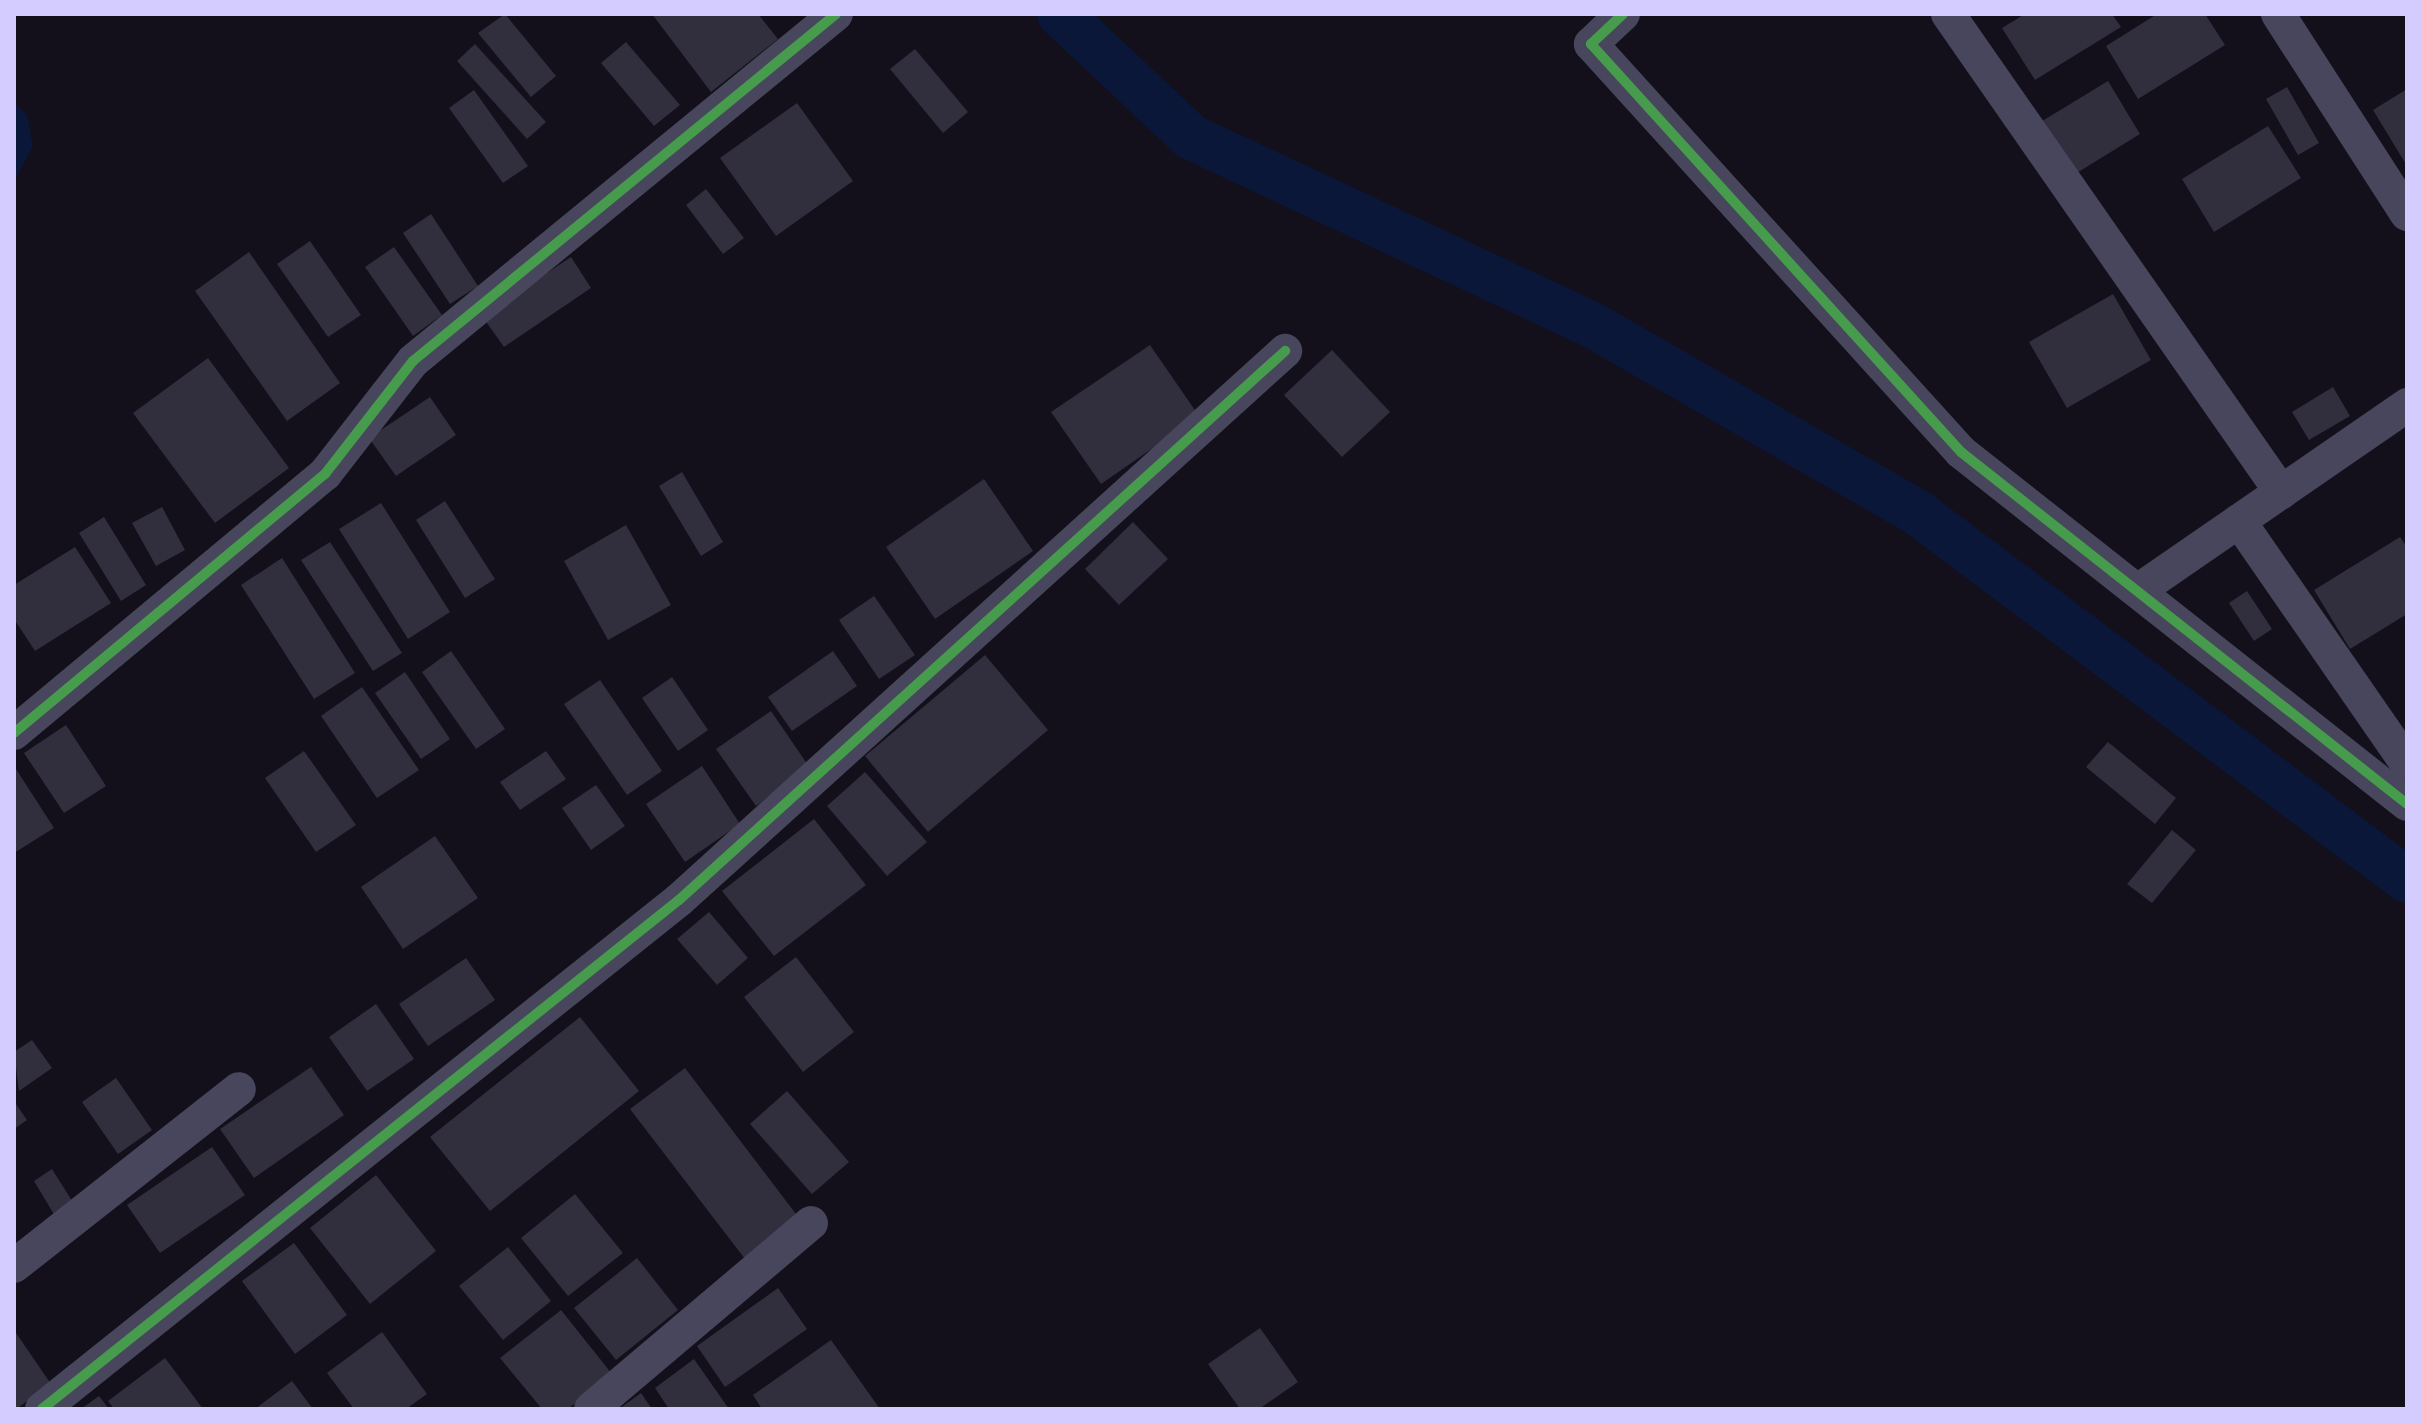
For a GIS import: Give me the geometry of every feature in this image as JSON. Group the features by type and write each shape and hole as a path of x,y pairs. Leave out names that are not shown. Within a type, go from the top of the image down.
{"street":[{"path":"14,733 325,474 413,361 836,14"},
{"path":"1623,14 1591,44 1961,452 2407,804"},
{"path":"1948,14 2281,492"},
{"path":"2278,14 2407,214"},
{"path":"42,1409 679,900 1285,351"},
{"path":"2139,590 2407,405"},
{"path":"2239,521 2407,764"},
{"path":"14,1266 239,1089"},
{"path":"591,1409 811,1223"}],"water":[{"path":"14,102 27,115 33,146 14,182"}],"building":[{"path":"505,14 556,76 531,97 478,33"},
{"path":"652,14 758,14 778,39 711,92"},
{"path":"2025,14 2112,14 2121,27 2035,80 2002,28"},
{"path":"2157,14 2205,14 2225,45 2138,99 2106,46"},
{"path":"626,42 680,105 654,126 601,63"},
{"path":"475,44 546,122 527,139 457,61"},
{"path":"915,49 968,112 943,133 890,69"},
{"path":"2108,81 2140,134 2054,187 2021,134"},
{"path":"2287,87 2319,143 2298,155 2266,99"},
{"path":"2407,89 2407,166 2373,110"},
{"path":"474,90 528,166 503,183 449,108"},
{"path":"797,103 853,181 776,236 720,158"},
{"path":"2268,126 2301,178 2214,232 2182,179"},
{"path":"706,189 744,238 723,254 686,205"},
{"path":"431,214 478,286 450,304 403,233"},
{"path":"310,241 361,315 328,337 277,264"},
{"path":"394,247 442,315 413,336 365,267"},
{"path":"249,252 340,383 287,421 195,291"},
{"path":"571,257 591,288 504,347 482,316"},
{"path":"2113,294 2151,360 2067,408 2029,342"},
{"path":"1150,345 1199,416 1101,484 1051,412"},
{"path":"1332,350 1390,412 1342,457 1284,395"},
{"path":"208,358 289,468 215,523 133,413"},
{"path":"2333,387 2350,416 2309,440 2292,412"},
{"path":"430,397 456,435 396,476 369,438"},
{"path":"682,472 723,542 701,556 659,486"},
{"path":"984,479 1033,551 935,619 886,547"},
{"path":"445,501 495,579 465,598 416,520"},
{"path":"381,503 450,612 408,639 339,529"},
{"path":"162,507 185,550 156,566 132,523"},
{"path":"104,517 146,585 121,601 79,533"},
{"path":"1133,522 1168,559 1119,605 1085,569"},
{"path":"626,525 671,605 608,640 564,561"},
{"path":"2400,537 2407,547 2407,614 2350,649 2314,590"},
{"path":"330,542 402,653 373,671 301,560"},
{"path":"75,547 111,603 35,651 14,619 14,585"},
{"path":"282,558 355,673 314,699 241,585"},
{"path":"2247,591 2272,629 2254,641 2229,603"},
{"path":"874,596 915,655 879,679 839,620"},
{"path":"451,651 505,729 476,749 422,672"},
{"path":"833,651 857,686 792,731 768,697"},
{"path":"985,655 1048,730 928,832 865,756"},
{"path":"405,672 450,739 421,759 375,693"},
{"path":"672,677 708,730 678,751 642,698"},
{"path":"600,680 662,771 627,795 564,704"},
{"path":"362,687 419,770 377,798 321,716"},
{"path":"771,711 810,768 756,806 716,749"},
{"path":"66,725 106,786 64,813 24,753"},
{"path":"2108,742 2176,798 2155,824 2086,767"},
{"path":"304,751 356,825 316,852 265,778"},
{"path":"546,751 566,779 520,810 500,782"},
{"path":"14,766 54,828 14,853"},
{"path":"702,766 740,824 685,862 646,804"},
{"path":"865,772 927,842 887,876 827,806"},
{"path":"596,785 625,826 591,850 562,808"},
{"path":"814,819 866,885 774,956 722,891"},
{"path":"2172,830 2196,850 2152,903 2127,884"},
{"path":"435,836 478,898 403,949 361,887"},
{"path":"709,912 748,958 717,985 677,939"},
{"path":"796,957 854,1032 803,1072 744,997"},
{"path":"466,958 495,1000 428,1046 399,1004"},
{"path":"376,1004 414,1059 367,1091 329,1037"},
{"path":"580,1017 639,1091 490,1211 430,1137"},
{"path":"32,1040 52,1068 19,1091 14,1052"},
{"path":"311,1067 344,1115 254,1178 220,1129"},
{"path":"685,1068 799,1218 745,1259 630,1109"},
{"path":"116,1078 152,1130 118,1154 82,1102"},
{"path":"787,1091 849,1162 812,1194 750,1124"},
{"path":"14,1101 27,1120 14,1129"},
{"path":"212,1147 245,1195 160,1253 127,1205"},
{"path":"52,1169 74,1204 55,1216 34,1181"},
{"path":"376,1175 436,1251 370,1304 310,1228"},
{"path":"575,1194 623,1253 568,1296 521,1238"},
{"path":"294,1243 347,1315 295,1354 242,1281"},
{"path":"508,1247 551,1301 503,1340 459,1286"},
{"path":"637,1258 678,1310 616,1360 574,1308"},
{"path":"778,1288 807,1329 725,1387 697,1346"},
{"path":"561,1310 612,1374 568,1409 542,1409 500,1358"},
{"path":"1260,1328 1298,1382 1259,1409 1240,1409 1208,1364"},
{"path":"14,1330 51,1384 16,1409 14,1409"},
{"path":"382,1332 427,1394 406,1409 354,1409 327,1373"},
{"path":"831,1340 880,1409 762,1409 753,1395"},
{"path":"165,1358 203,1409 114,1409 108,1401"},
{"path":"694,1359 729,1409 669,1409 655,1388"},
{"path":"292,1381 313,1409 255,1409"},
{"path":"641,1393 652,1409 619,1409"},
{"path":"99,1396 109,1409 81,1409"}],"waterway":[{"path":"1060,14 1191,137 1596,327 1918,513 2407,880"}],"cycle path":[{"path":"14,733 325,474 413,361 836,14"},
{"path":"1623,14 1591,44 1961,452 2407,804"},
{"path":"42,1409 679,900 1285,351"}]}
